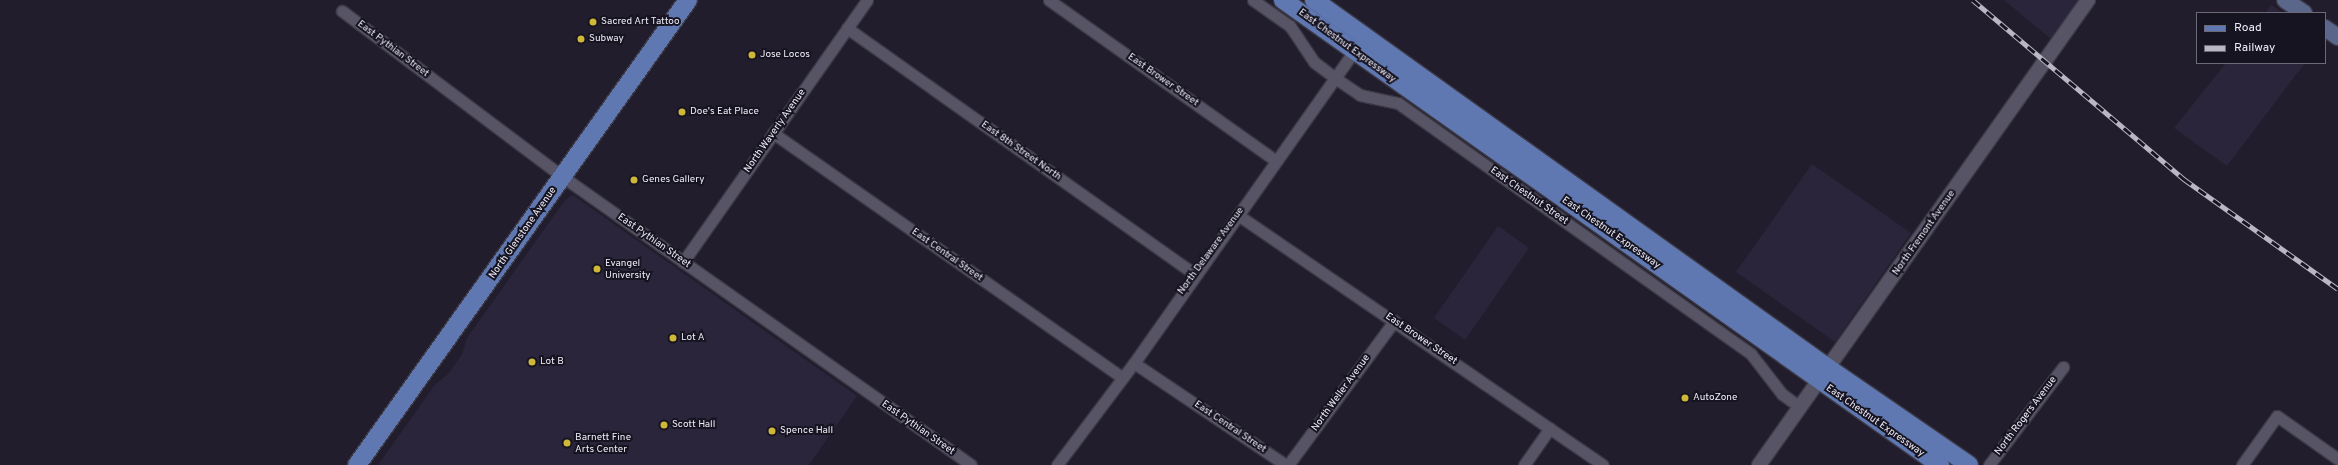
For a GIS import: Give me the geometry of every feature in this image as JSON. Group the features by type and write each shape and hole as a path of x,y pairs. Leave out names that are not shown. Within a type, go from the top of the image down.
{"main road":[{"name":"North Glenstone Avenue","path":"357,465 688,0"},
{"name":"East Chestnut Expressway","path":"1284,0 1359,44 1823,374 1940,465"},
{"name":"East Chestnut Expressway","path":"1314,0 1359,44"},
{"path":"2286,0 2303,12"},
{"path":"2326,29 2338,37"},
{"name":"East Chestnut Expressway","path":"1823,374 1969,465"}],"street":[{"name":"North Waverly Avenue","path":"683,262 867,0"},
{"name":"East Brower Street","path":"1050,0 1276,161"},
{"name":"East Chestnut Street","path":"1253,0 1290,26 1314,62 1335,78 1360,95 1398,103 1751,354 1782,394 1800,407"},
{"name":"North Fremont Avenue","path":"1759,465 2088,0"},
{"name":"East Pythian Street","path":"342,11 563,176 971,465"},
{"name":"East 8th Street North","path":"847,28 1194,274"},
{"name":"North Delaware Avenue","path":"1057,465 1121,377 1134,363 1194,274 1238,215 1359,44"},
{"name":"East Central Street","path":"774,133 1121,377"},
{"name":"East Brower Street","path":"1238,215 1603,465"},
{"name":"North Weller Avenue","path":"1287,465 1394,321"},
{"name":"East Central Street","path":"1134,363 1287,465"},
{"name":"North Rogers Avenue","path":"1989,465 2063,366"},
{"path":"2242,465 2277,416 2338,458"},
{"path":"1524,465 1550,428"}],"shaded area":[{"path":"2004,0 2079,0 2051,39"},
{"path":"2271,5 2282,12 2266,12"},
{"path":"2225,64 2304,64 2227,166 2174,128"},
{"path":"1812,164 1911,233 1835,342 1736,272"},
{"name":"Evangel University","path":"573,195 857,396 809,465 378,465 434,386 449,373 462,354 467,338 565,200"},
{"path":"1498,226 1529,248 1465,340 1434,318"}],"railway":[{"path":"1973,0 2184,179 2338,289"}],"place":[{"name":"Sacred Art Tattoo","path":"593,22"},
{"name":"Subway","path":"581,39"},
{"name":"Jose Locos","path":"752,55"},
{"name":"Doe's Eat Place","path":"682,112"},
{"name":"Genes Gallery","path":"634,180"},
{"name":"Evangel University","path":"597,269"},
{"name":"Lot A","path":"673,338"},
{"name":"Lot B","path":"532,362"},
{"name":"AutoZone","path":"1685,398"},
{"name":"Scott Hall","path":"664,425"},
{"name":"Spence Hall","path":"772,431"},
{"name":"Barnett Fine Arts Center","path":"567,443"}]}
